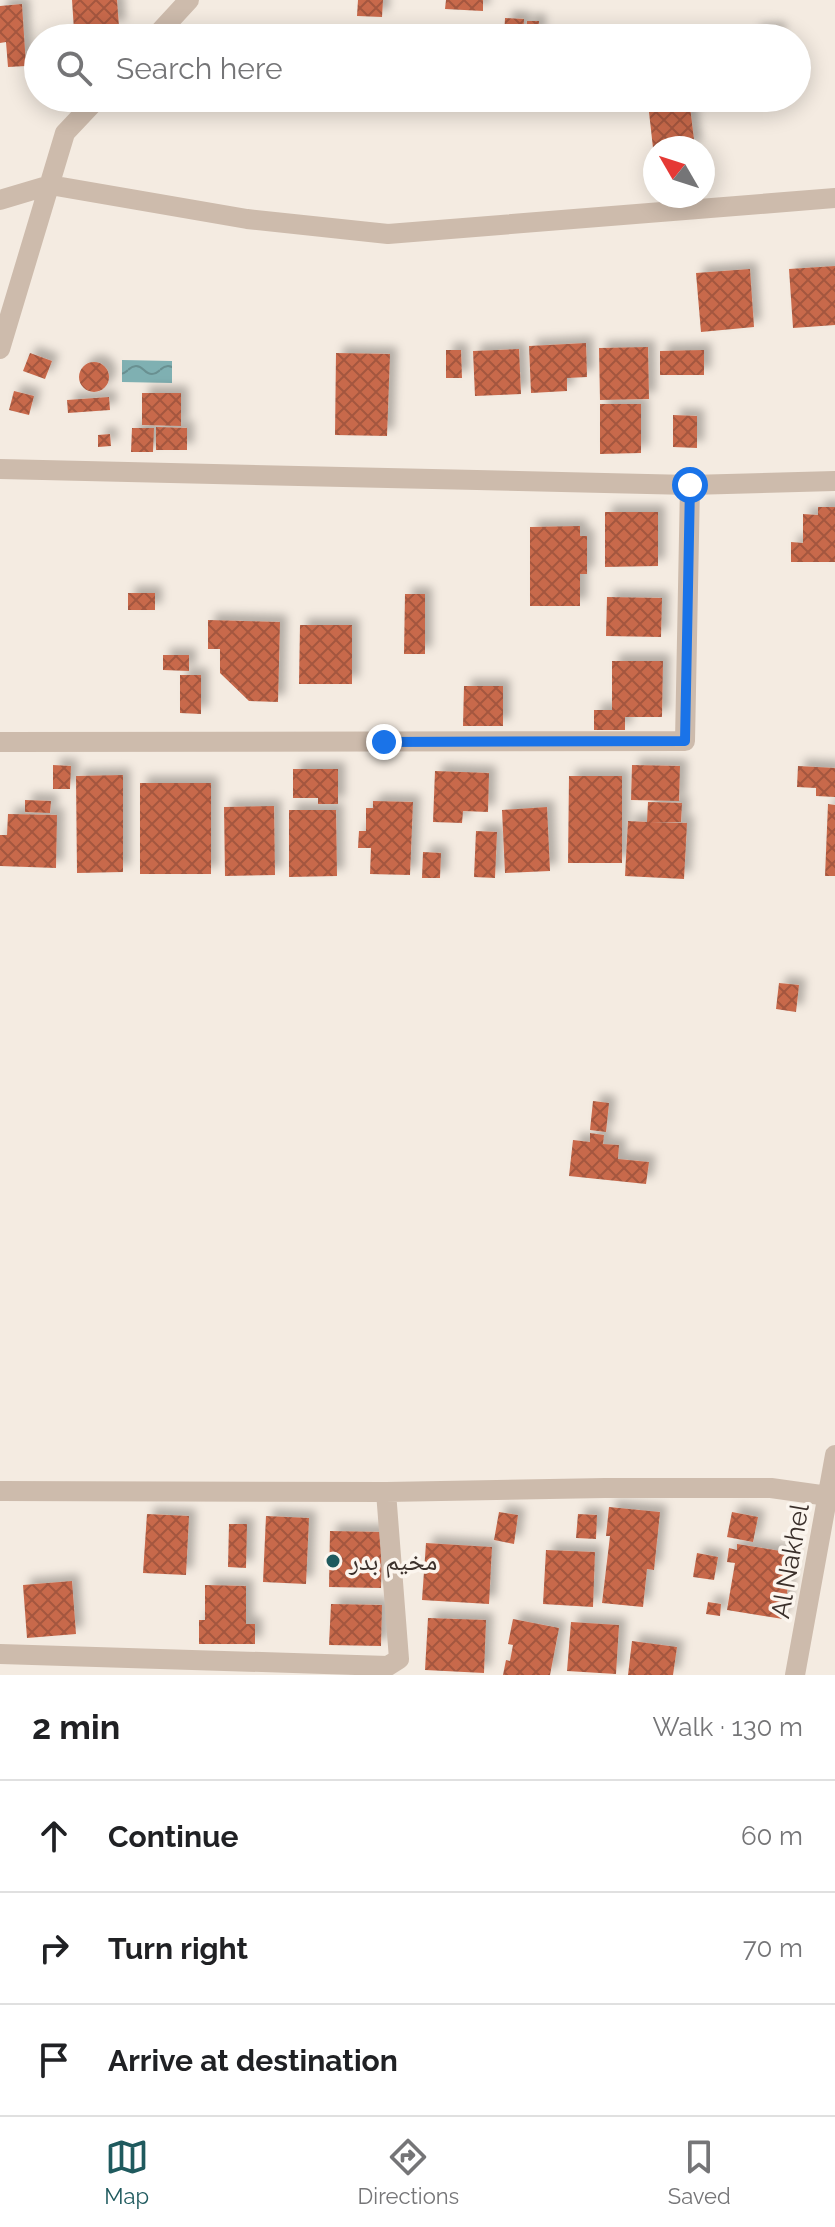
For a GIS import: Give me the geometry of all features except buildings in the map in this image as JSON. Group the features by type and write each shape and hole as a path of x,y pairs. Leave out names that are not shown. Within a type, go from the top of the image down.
{"street":[{"path":"167,24 189,0"},
{"path":"0,349 65,133 85,112"},
{"path":"0,200 50,185 247,219 388,234 835,198"},
{"path":"0,469 690,485 835,481"},
{"path":"0,742 685,741 690,485"},
{"name":"Al Nakhel","path":"795,1675 835,1455"},
{"path":"0,1491 386,1492 771,1488 828,1496"},
{"path":"0,1654 388,1666 399,1659 386,1492"}],"water":[{"path":"122,360 172,361 172,383 122,382"}],"place":[{"name":"مخيم بدر","path":"333,1561"}],"route":[{"path":"384,742 685,741 690,485"}]}
